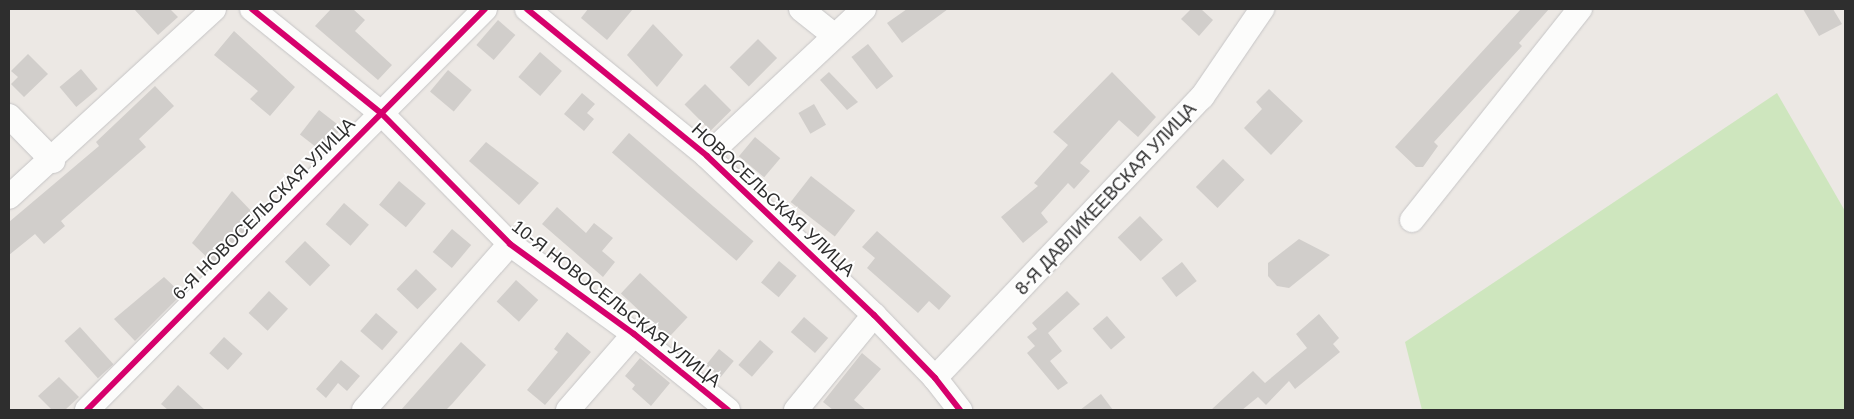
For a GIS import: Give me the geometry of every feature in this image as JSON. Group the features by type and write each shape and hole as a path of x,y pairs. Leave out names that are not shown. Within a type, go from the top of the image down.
{"street":[{"path":"9,197 53,161 214,9"},
{"name":"10-Я НОВОСЕЛЬСКАЯ УЛИЦА","path":"252,9 381,113 510,244 634,334 728,410"},
{"name":"6-Я НОВОСЕЛЬСКАЯ УЛИЦА","path":"87,410 485,9"},
{"name":"НОВОСЕЛЬСКАЯ УЛИЦА","path":"526,9 707,156 874,315 936,378 960,410"},
{"path":"801,9 835,36"},
{"path":"707,156 864,9"},
{"name":"8-Я ДАВЛИКЕЕВСКАЯ УЛИЦА","path":"936,378 1202,97 1262,9"},
{"path":"1412,220 1580,9"},
{"path":"9,116 53,161"},
{"path":"364,410 510,244"},
{"path":"796,410 874,315"},
{"path":"568,410 634,334"}],"green space":[{"path":"1777,93 1845,211 1845,410 1422,410 1405,342"}],"building":[{"path":"134,9 170,9 178,17 158,35"},
{"path":"331,9 353,9 365,20 355,31 392,65 378,80 315,26"},
{"path":"588,9 633,9 607,40 581,18"},
{"path":"907,9 948,9 902,43 887,23"},
{"path":"1191,9 1201,9 1213,20 1199,36 1181,19"},
{"path":"1521,9 1549,9 1519,43 1522,46 1434,142 1438,146 1423,167 1416,167 1395,147"},
{"path":"1803,9 1833,9 1842,24 1819,36"},
{"path":"498,20 515,35 494,60 476,45"},
{"path":"653,24 683,55 657,87 627,55"},
{"path":"234,31 295,87 270,116 250,99 258,91 214,55"},
{"path":"758,39 777,58 749,86 730,67"},
{"path":"868,44 893,76 877,89 851,57"},
{"path":"540,52 562,71 540,96 518,77"},
{"path":"28,54 48,74 24,97 11,84 18,77 11,71"},
{"path":"81,69 98,89 76,107 60,87"},
{"path":"448,70 472,90 454,111 430,91"},
{"path":"829,72 858,102 847,110 820,80"},
{"path":"1112,72 1156,117 1138,137 1119,120 1080,163 1090,171 1074,189 1068,183 1041,213 1048,222 1023,243 1001,217 1038,186 1034,183 1068,145 1053,132"},
{"path":"705,84 731,110 711,131 684,105"},
{"path":"155,86 174,106 139,139 146,147 61,221 65,226 44,244 35,234 9,255 9,222 99,146 96,142"},
{"path":"1269,89 1303,121 1271,155 1244,128 1262,109 1256,102"},
{"path":"582,93 595,104 587,113 594,119 584,131 564,114"},
{"path":"814,104 826,125 810,134 798,113"},
{"path":"319,110 342,128 323,152 300,134"},
{"path":"629,133 754,241 736,261 612,153"},
{"path":"755,137 780,158 764,177 739,156"},
{"path":"486,142 539,183 519,205 469,161"},
{"path":"1223,159 1245,180 1217,208 1196,187"},
{"path":"811,176 855,210 835,236 791,202"},
{"path":"399,181 426,203 406,227 379,205"},
{"path":"232,191 258,218 213,263 192,243"},
{"path":"344,203 369,225 351,246 326,224"},
{"path":"557,207 586,233 594,223 613,238 602,251 615,262 603,277 542,224"},
{"path":"1140,216 1163,240 1141,261 1118,238"},
{"path":"452,229 471,245 452,268 433,252"},
{"path":"877,231 951,296 939,310 929,301 918,313 867,268 875,258 862,247"},
{"path":"1299,239 1330,255 1289,288 1277,286 1268,276 1268,263"},
{"path":"305,241 330,265 310,286 285,262"},
{"path":"779,261 797,276 779,297 761,282"},
{"path":"1182,262 1197,281 1176,297 1162,278"},
{"path":"416,269 437,289 417,309 397,289"},
{"path":"640,273 688,317 668,338 621,293"},
{"path":"164,277 182,294 135,341 114,319"},
{"path":"516,280 538,300 519,322 497,302"},
{"path":"269,291 288,309 268,331 249,313"},
{"path":"1067,291 1080,304 1048,333 1062,351 1050,361 1068,383 1058,390 1027,353 1035,346 1027,337 1037,329 1032,323"},
{"path":"376,313 398,332 382,350 360,331"},
{"path":"1319,314 1339,338 1333,344 1340,352 1295,389 1289,381 1266,405 1258,397 1242,410 1211,410 1253,371 1265,383 1307,348 1296,334"},
{"path":"1107,316 1125,337 1111,350 1093,328"},
{"path":"804,317 828,338 815,353 791,332"},
{"path":"80,327 113,364 98,378 64,341"},
{"path":"567,332 591,352 545,405 527,390 558,352 554,349"},
{"path":"224,337 243,354 228,370 209,353"},
{"path":"760,340 774,352 752,377 738,365"},
{"path":"461,342 486,365 452,404 446,410 401,410"},
{"path":"719,349 734,361 721,377 706,365"},
{"path":"862,353 881,369 854,400 866,410 833,410 823,402"},
{"path":"640,358 670,383 651,406 632,389 635,385 625,376"},
{"path":"341,360 360,376 347,391 338,383 326,398 316,389"},
{"path":"59,377 79,397 65,410 52,410 38,396"},
{"path":"178,385 205,410 168,410 161,404"},
{"path":"1101,394 1113,410 1080,410"}],"cycle path":[{"path":"252,9 381,113 510,244 634,334 728,410"},
{"path":"87,410 485,9"},
{"path":"527,9 707,156 874,315 935,378 960,410"}]}
